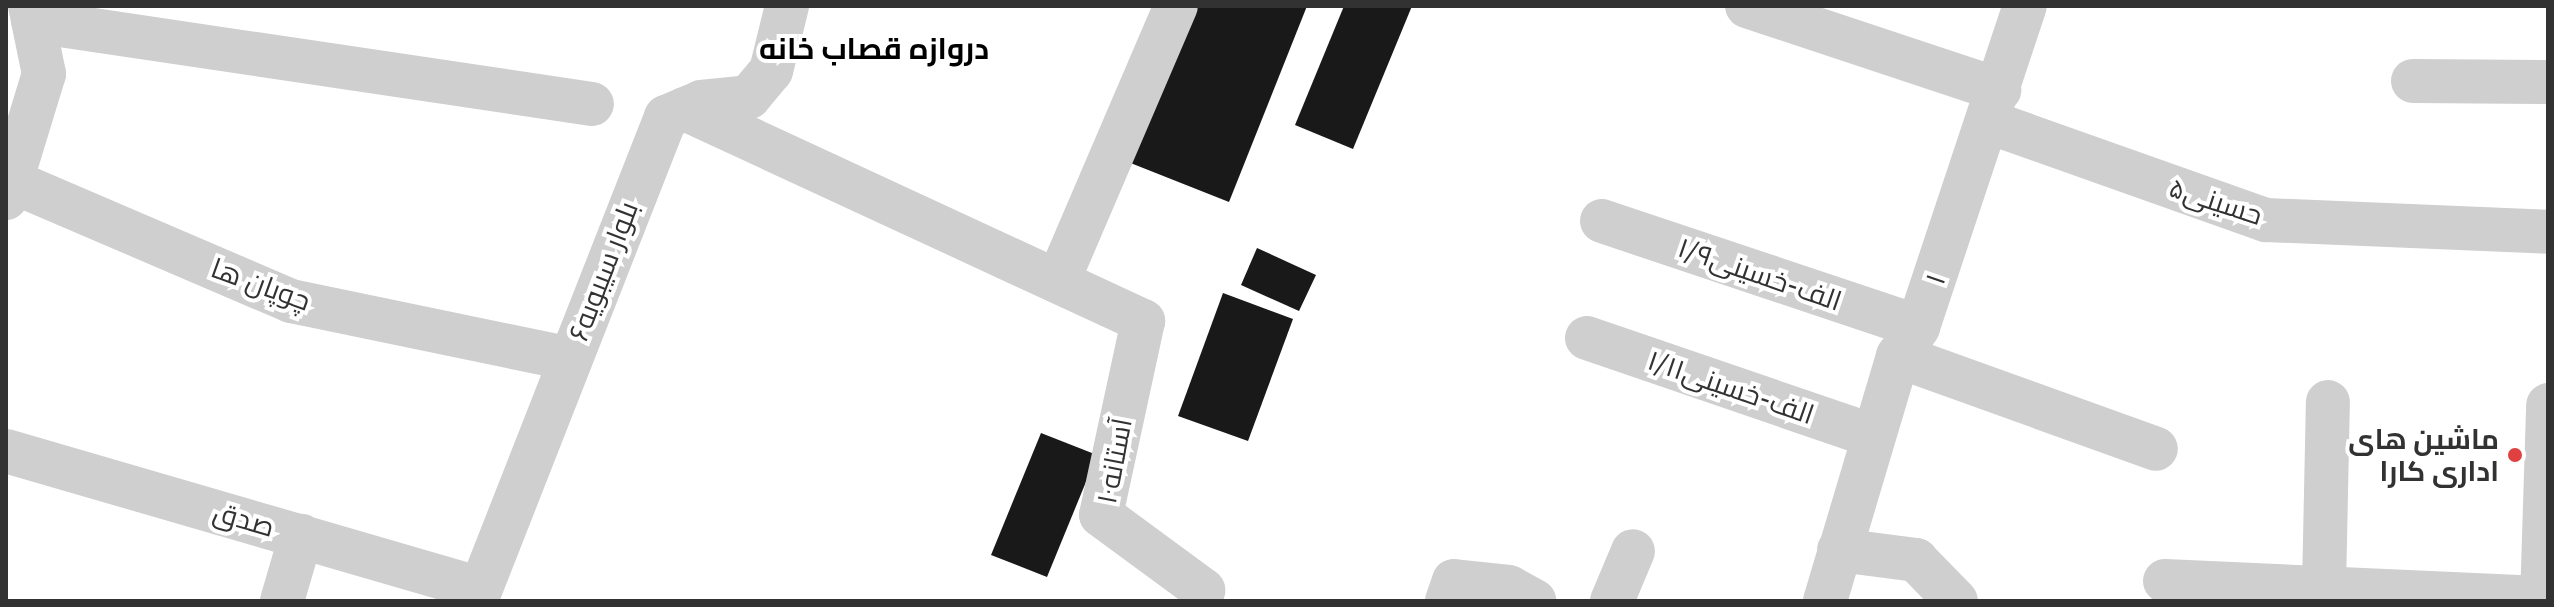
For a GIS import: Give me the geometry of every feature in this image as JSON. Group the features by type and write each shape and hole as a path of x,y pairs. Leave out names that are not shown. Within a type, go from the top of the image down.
{"street":[{"path":"685,109 749,97 771,71 787,6"},
{"path":"685,109 1058,281 1176,6"},
{"name":"حسینی۵","path":"1747,6 2266,220 2548,232"},
{"name":"۱","path":"1825,601 1874,436 1994,106 2025,6"},
{"path":"9,189 44,74 32,14 592,104"},
{"path":"2413,81 2548,82"},
{"name":"۶بلوار سیبویه","path":"478,595 646,160 666,117 685,109"},
{"name":"چوپان ها","path":"9,189 291,301 570,359"},
{"name":"الف-خسینی۱/۹","path":"1602,221 1908,342 2156,449"},
{"name":"آستانه۱۰","path":"1058,281 1143,321 1101,515 1203,590 1201,601"},
{"name":"الف-خسینی۱/۱۱","path":"1587,338 1874,436"},
{"path":"2324,588 2328,402"},
{"path":"2176,588 2246,593 2324,588 2542,600 2548,405"},
{"name":"صدق","path":"6,451 301,536 478,595"},
{"path":"282,601 301,536"},
{"path":"1839,550 1916,560 1956,601"},
{"path":"1612,601 1633,551"},
{"path":"1447,601 1454,581 1509,587 1534,601"}],"building":[{"path":"1190,6 1307,6 1229,202 1128,162"},
{"path":"1344,6 1412,6 1353,149 1295,125"},
{"path":"1257,248 1316,275 1299,311 1241,285"},
{"path":"1223,293 1293,319 1248,441 1178,416"},
{"path":"1041,433 1097,455 1047,577 991,555"}],"place":[{"name":"ماشین های اداری کارا","path":"2515,455"}],"district":[{"name":"دروازه قصاب خانه","path":"874,48"}]}
